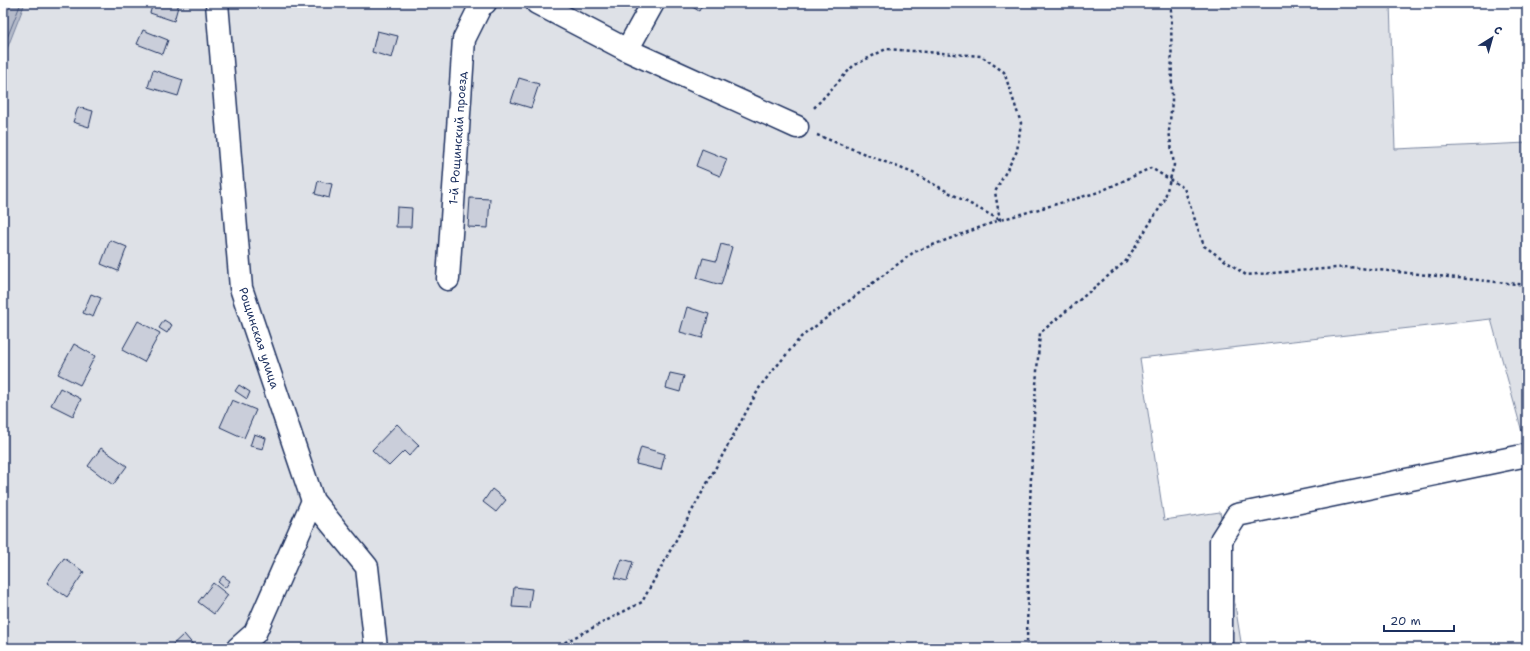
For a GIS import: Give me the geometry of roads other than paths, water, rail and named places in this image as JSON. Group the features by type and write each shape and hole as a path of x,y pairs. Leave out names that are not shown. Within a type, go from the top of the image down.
{"lane":[{"name":"Рощинская улица","path":"217,3 241,288 313,501 367,567 376,648"},
{"name":"1-й Рощинский проезд","path":"448,279 464,39 482,3 484,3"},
{"path":"537,3 628,50 797,127"},
{"path":"628,50 653,3"},
{"path":"1221,648 1221,540 1236,515 1527,455"},
{"path":"238,648 255,633 313,501"}],"water":[{"path":"3,3 25,3 3,59"}]}
